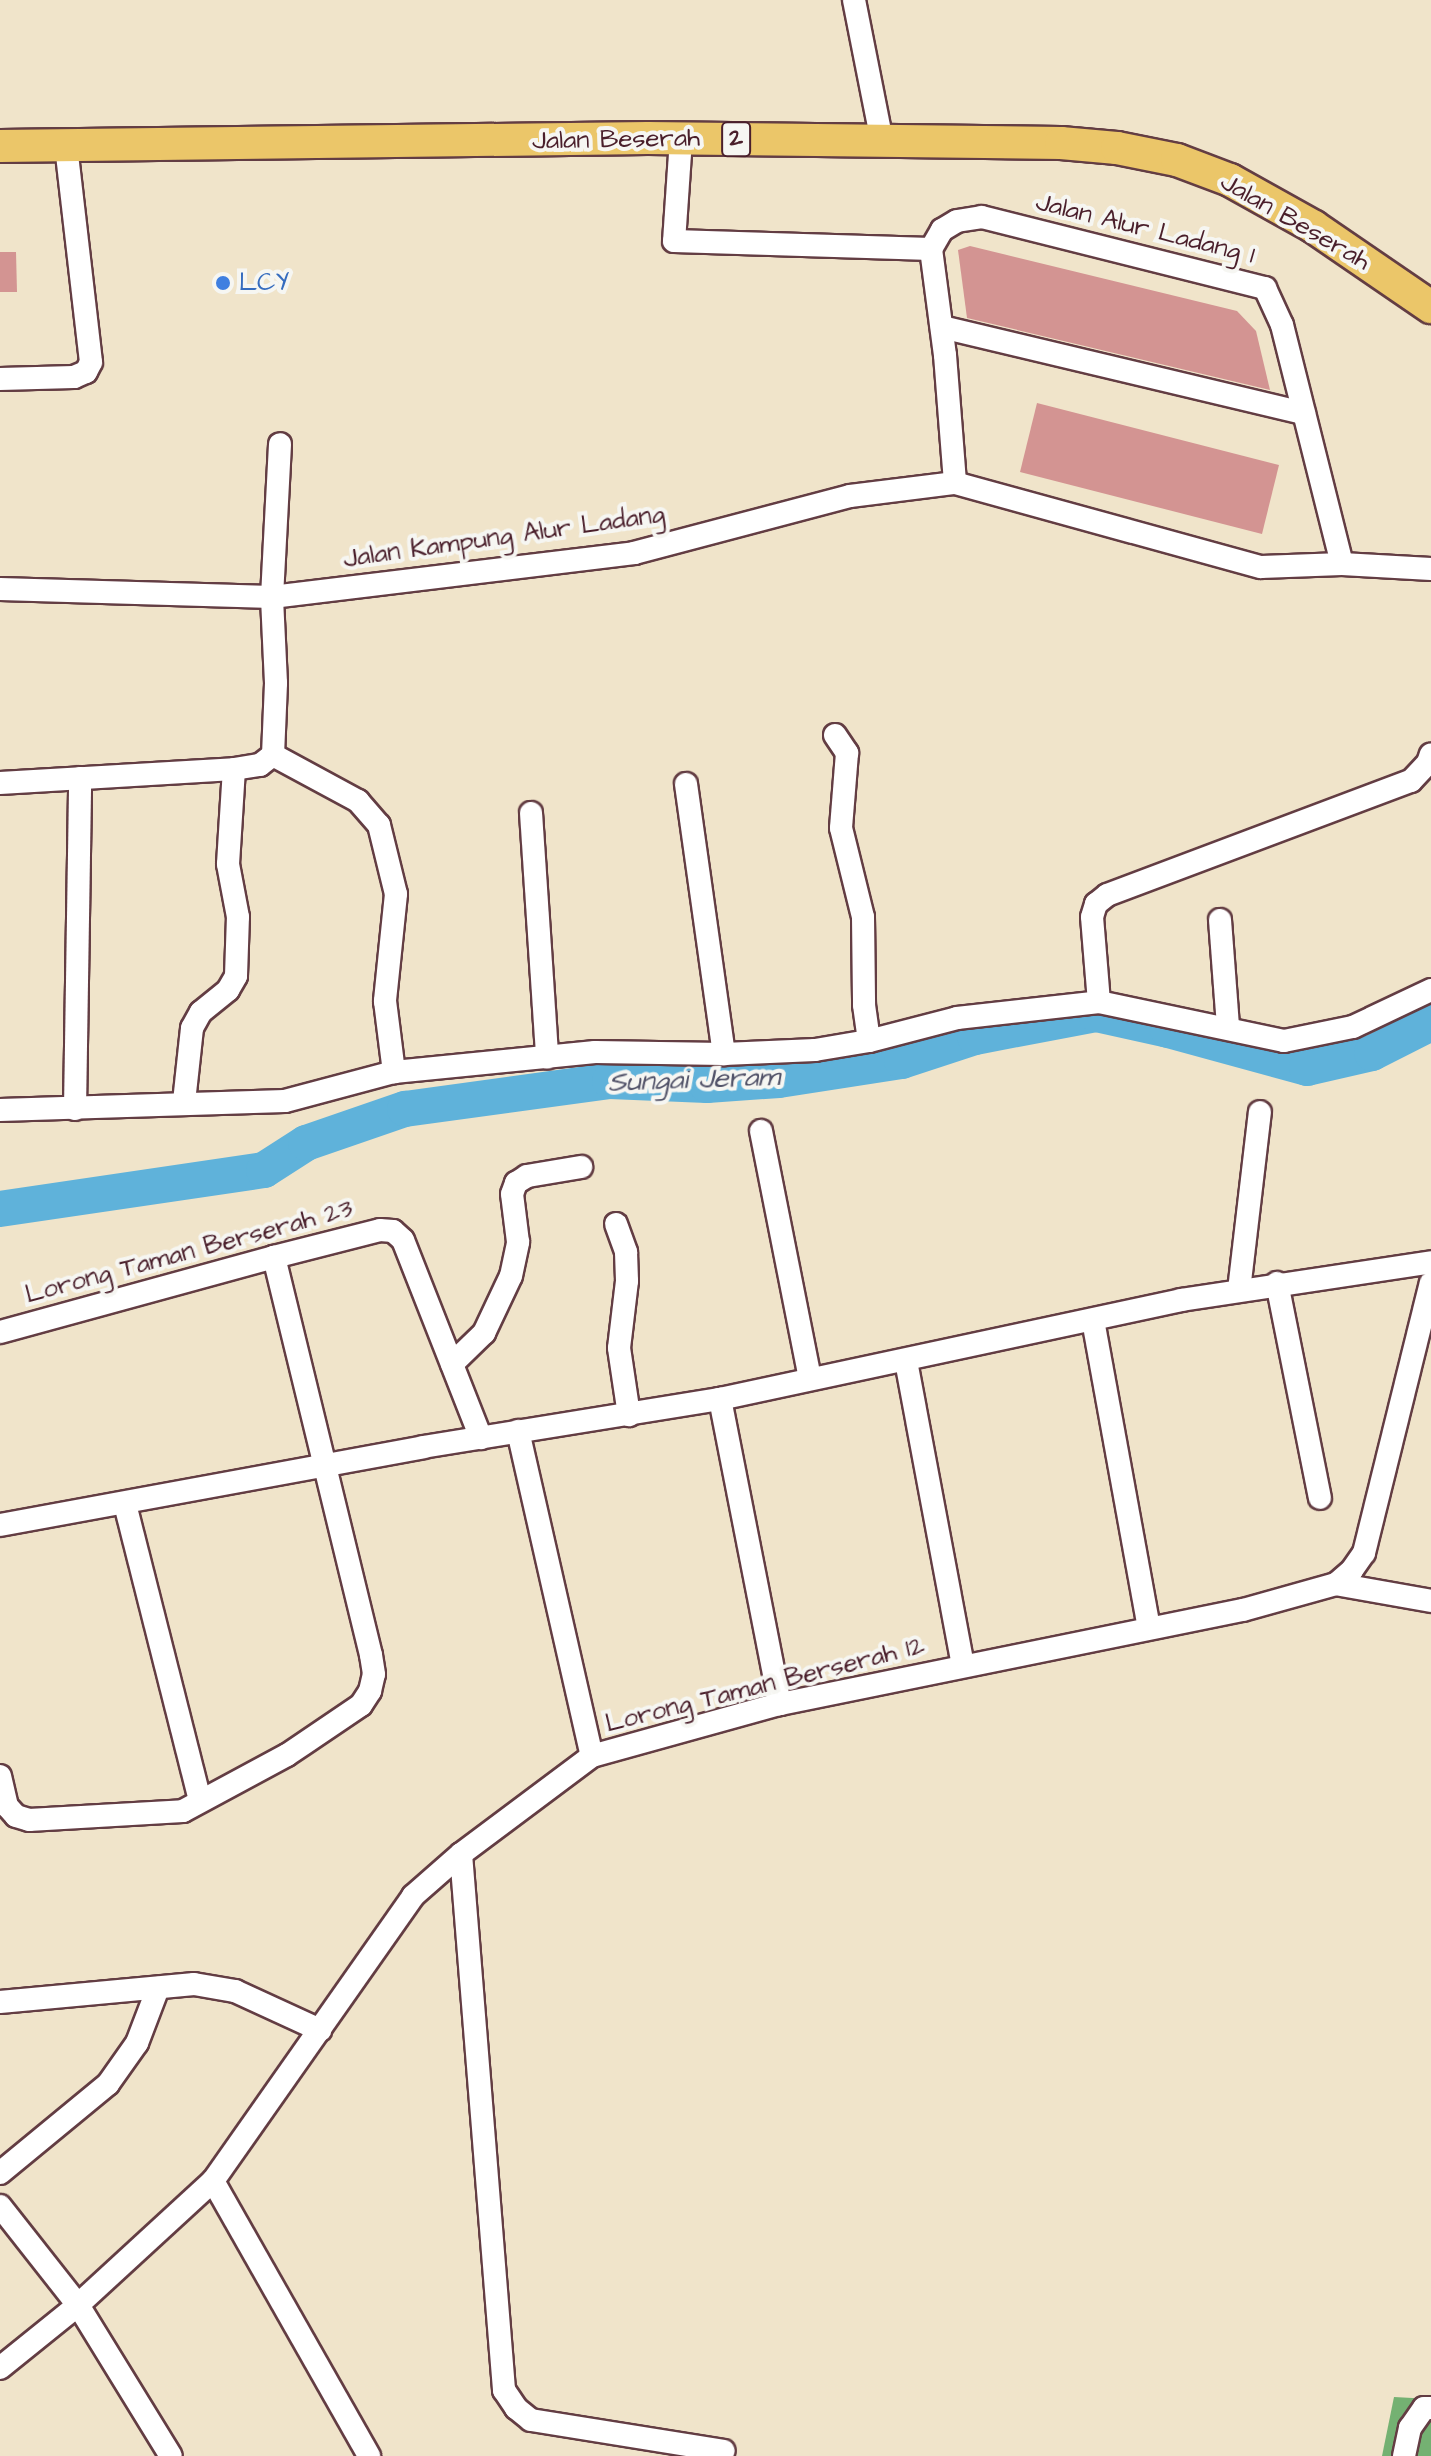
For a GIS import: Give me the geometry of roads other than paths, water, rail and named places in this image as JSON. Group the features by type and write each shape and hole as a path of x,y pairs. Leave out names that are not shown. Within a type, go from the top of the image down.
{"highway":[{"name":"Jalan Beserah","path":"0,146 681,139 1061,143 1117,148 1177,160 1230,180 1314,227 1431,307"}],"street":[{"path":"854,0 882,141"},
{"path":"681,139 674,241 931,249 942,327 955,483"},
{"path":"0,379 74,377 86,372 91,362 66,145"},
{"name":"Jalan Alur Ladang 1","path":"931,249 942,230 957,221 982,217 1265,288 1282,325 1342,564"},
{"path":"942,327 1304,413"},
{"path":"273,755 276,683 272,597 280,444"},
{"name":"Jalan Kampung Alur Ladang","path":"0,589 272,597 634,553 850,496 955,483 1261,567 1342,564 1431,569"},
{"path":"835,735 847,753 841,828 863,917 864,1005 869,1041"},
{"path":"1099,1002 1092,917 1096,904 1107,895 1411,781 1428,763 1431,754"},
{"path":"0,783 234,769 260,765 273,755"},
{"path":"273,755 358,801 379,825 396,894 385,1001 394,1072"},
{"path":"184,1102 192,1028 201,1012 228,990 236,976 238,917 228,864 234,769"},
{"path":"75,1109 80,778"},
{"path":"686,784 724,1054"},
{"path":"531,813 547,1057"},
{"path":"1220,920 1228,1027"},
{"path":"0,1110 285,1101 394,1072 595,1052 724,1054 815,1050 869,1041 957,1018 1099,1002 1284,1041 1306,1039 1353,1027 1431,990"},
{"path":"1239,1290 1260,1112"},
{"path":"761,1131 810,1378"},
{"path":"481,1438 452,1364 484,1333 511,1276 518,1242 512,1194 516,1183 527,1176 581,1167"},
{"path":"616,1224 626,1252 627,1281 619,1348 629,1415"},
{"name":"Lorong Taman Berserah 23","path":"0,1332 380,1230 393,1231 403,1240 452,1364"},
{"path":"0,1776 7,1806 16,1816 29,1820 183,1811 287,1755 361,1705 370,1691 374,1674 371,1655 274,1257"},
{"path":"0,1525 518,1431 720,1399 1277,1283 1431,1262"},
{"path":"1277,1283 1320,1498"},
{"path":"1336,1584 1352,1570 1364,1553 1431,1283"},
{"path":"1093,1320 1149,1628"},
{"path":"906,1361 963,1666"},
{"path":"720,1399 780,1704"},
{"path":"518,1431 592,1756"},
{"path":"125,1504 200,1801"},
{"path":"1336,1584 1431,1601"},
{"name":"Lorong Taman Berserah 12","path":"0,2368 78,2305 213,2181 413,1896 461,1854 592,1756 780,1704 1243,1610 1336,1584"},
{"path":"461,1854 504,2390 516,2408 531,2420 724,2451"},
{"path":"0,2002 194,1984 235,1991 320,2030"},
{"path":"0,2173 108,2084 137,2043 158,1988"},
{"path":"213,2181 369,2456"},
{"path":"0,2206 78,2305 171,2456"},
{"path":"1404,2456 1410,2428 1424,2408 1431,2408"}],"waterway":[{"name":"Sungai Jeram","path":"0,1209 264,1170 306,1143 405,1109 610,1081 707,1085 779,1080 902,1061 975,1037 1096,1014 1307,1068 1372,1053 1431,1023"}],"place":[{"name":"LCY","path":"223,283"}]}
